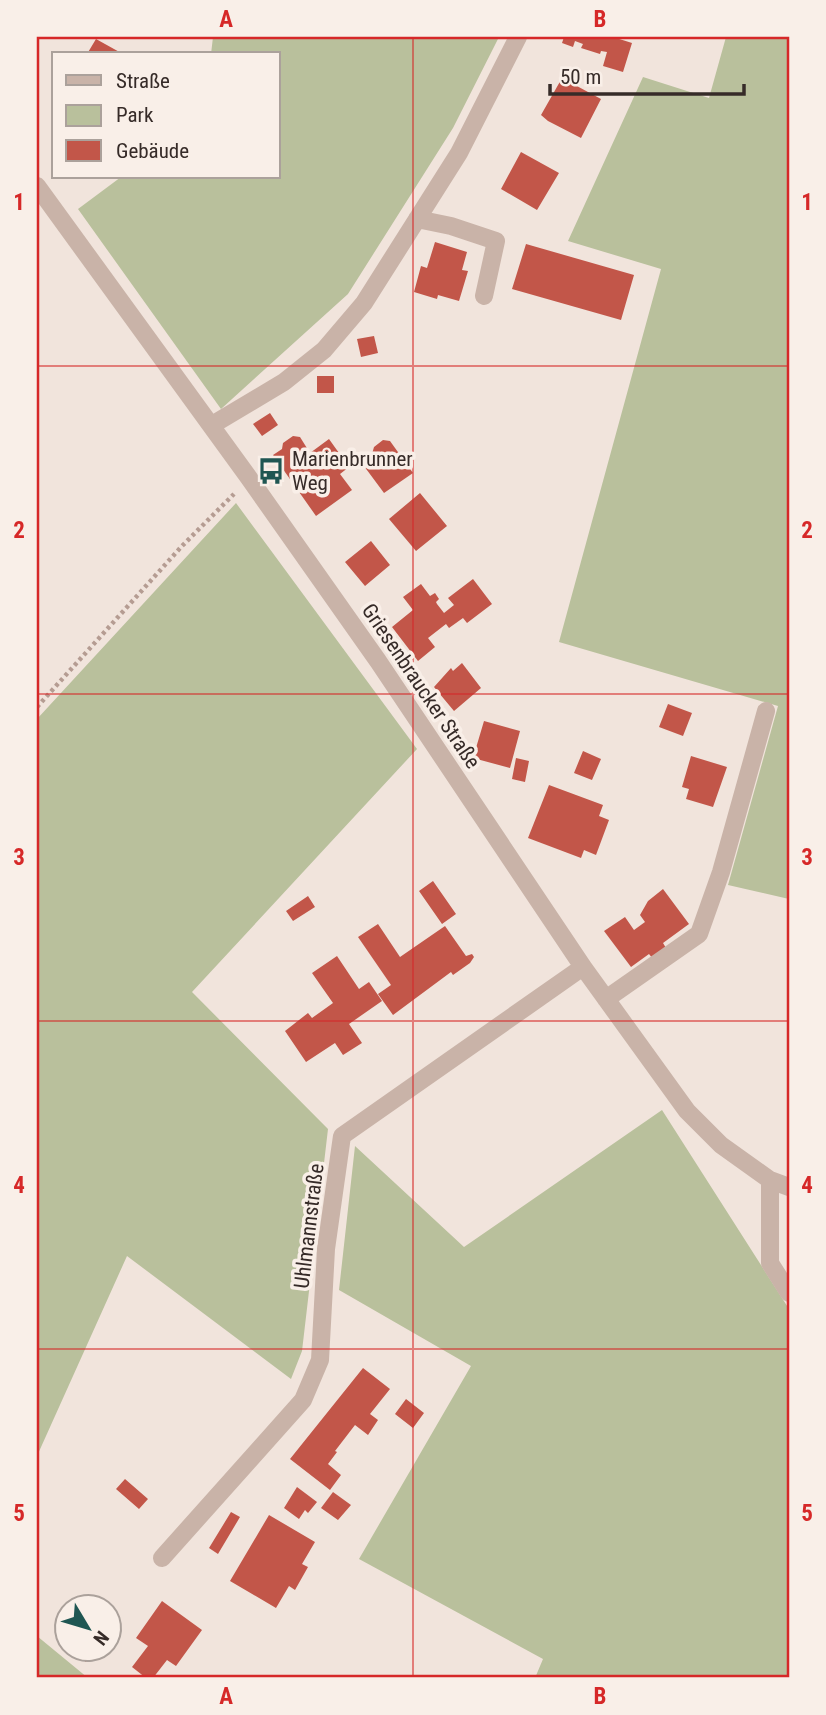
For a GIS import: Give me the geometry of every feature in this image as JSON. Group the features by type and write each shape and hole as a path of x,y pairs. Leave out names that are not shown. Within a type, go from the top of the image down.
{"street":[{"path":"212,425 284,382 324,351 364,303 459,153 518,37"},
{"name":"Griesenbraucker Straße","path":"37,186 212,425 378,661 583,967 687,1111 721,1146 770,1180 789,1187"},
{"path":"417,219 451,226 496,241 484,296"},
{"path":"606,999 699,934 721,872 766,711"},
{"name":"Uhlmannstraße","path":"162,1558 303,1400 320,1360 326,1249 342,1136 583,967"},
{"path":"770,1180 771,1263 789,1293"}],"path":[{"path":"37,707 183,546 249,478"}],"green space":[{"path":"213,37 499,37 453,128 348,294 221,409 78,209 120,178 280,178 280,52 211,52"},
{"path":"726,37 789,37 789,899 728,885 778,706 559,642 661,269 568,241 643,77 709,98"},
{"path":"236,503 417,749 192,992 328,1129 302,1351 291,1379 127,1256 37,1456 37,719"},
{"path":"662,1110 789,1309 789,1678 535,1678 543,1659 359,1559 471,1366 339,1290 355,1146 464,1247"},
{"path":"37,1636 52,1648 52,1662 69,1662 88,1678 37,1678"}],"building":[{"path":"564,37 613,37 632,43 623,72 603,66 607,52 601,51 600,54 581,48 583,44 575,41 573,47 562,43"},
{"path":"96,39 119,52 88,52"},
{"path":"562,78 601,99 581,138 541,115"},
{"path":"521,152 559,173 537,210 501,189"},
{"path":"435,242 467,252 462,270 468,271 459,301 438,295 437,299 414,292 421,266 427,268"},
{"path":"526,244 634,275 621,320 512,289"},
{"path":"374,336 378,353 361,357 357,339"},
{"path":"317,376 334,376 334,393 317,393"},
{"path":"270,413 278,425 262,436 253,424"},
{"path":"293,436 300,437 310,453 329,439 349,467 340,474 352,490 316,516 273,455"},
{"path":"383,440 390,441 413,473 384,493 361,462 372,454 374,447"},
{"path":"420,493 447,526 416,551 389,519"},
{"path":"371,541 390,565 365,586 345,562"},
{"path":"473,579 492,604 467,623 463,618 449,628 446,624 428,638 435,647 418,661 392,627 413,610 403,597 421,584 430,596 435,593 439,599 436,602 444,613 454,605 448,598"},
{"path":"462,663 481,688 454,711 434,687 451,668 453,671"},
{"path":"668,704 692,713 683,736 659,727"},
{"path":"484,721 520,731 510,768 473,758"},
{"path":"583,751 601,759 592,780 574,773"},
{"path":"691,756 727,767 713,807 686,799 689,789 682,787"},
{"path":"516,758 529,761 525,782 512,779"},
{"path":"549,785 603,805 599,816 609,820 596,855 584,850 581,858 528,838"},
{"path":"433,881 456,914 442,924 419,891"},
{"path":"663,889 689,924 663,943 666,948 653,959 649,954 631,967 604,931 625,917 634,930 645,922 640,915 648,901"},
{"path":"308,896 315,907 293,921 286,911"},
{"path":"378,924 400,957 445,926 466,956 472,954 474,957 470,963 453,975 451,972 393,1015 378,994 391,985 358,937"},
{"path":"337,956 359,989 369,982 382,1001 349,1024 362,1043 343,1055 335,1043 306,1062 285,1031 308,1013 312,1018 333,1003 312,973"},
{"path":"363,1368 390,1389 370,1414 378,1420 368,1435 355,1425 335,1451 337,1452 328,1464 341,1475 330,1490 290,1459"},
{"path":"406,1399 424,1413 413,1428 395,1414"},
{"path":"125,1479 148,1499 139,1509 116,1489"},
{"path":"297,1487 317,1502 308,1513 305,1510 299,1519 284,1508"},
{"path":"333,1492 351,1505 338,1520 321,1508"},
{"path":"231,1512 240,1517 218,1554 209,1548"},
{"path":"269,1515 315,1542 302,1564 308,1567 295,1590 289,1586 276,1608 230,1581"},
{"path":"162,1601 202,1630 176,1666 167,1660 153,1678 146,1678 132,1667 148,1646 136,1638"}],"place":[{"name":"Marienbrunner Weg","path":"271,471"}]}
